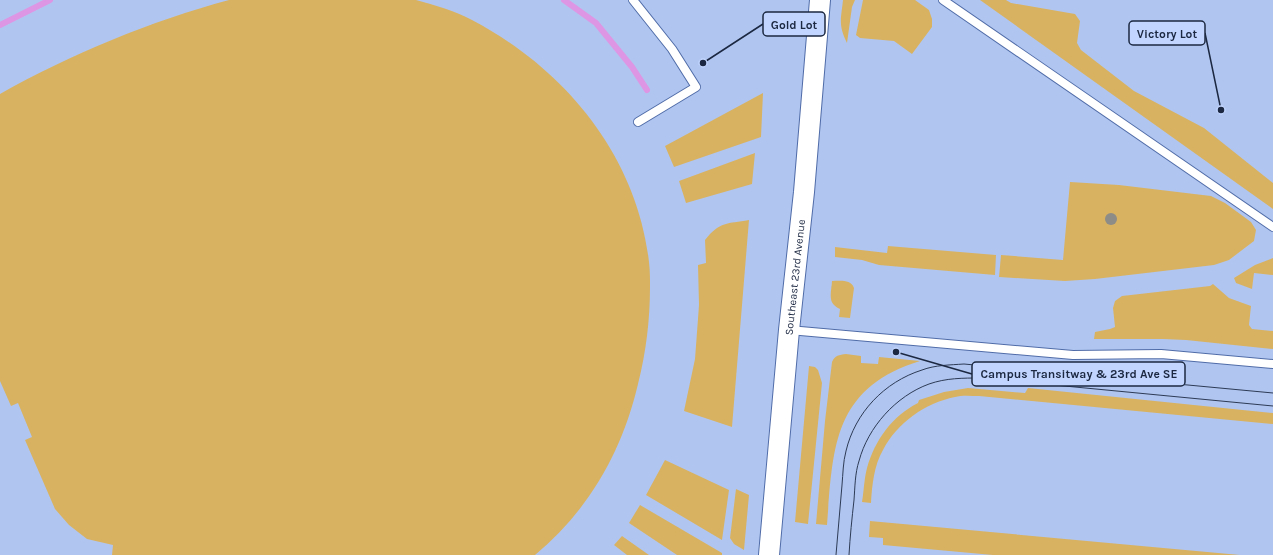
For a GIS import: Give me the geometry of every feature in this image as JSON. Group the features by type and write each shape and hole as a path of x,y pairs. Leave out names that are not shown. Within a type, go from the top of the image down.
{"street":[{"name":"Southeast 23rd Avenue","path":"769,555 789,330 804,192 820,0"}],"lane":[{"path":"633,0 672,49 696,87 638,122"},
{"path":"943,0 1273,227"},
{"path":"789,330 1073,355 1161,354 1273,364"}],"shaded area":[{"path":"0,0 1273,0 1273,555 0,555"},
{"path":"229,0 416,0 452,11 472,20 506,40 537,64 566,90 591,120 612,152 629,186 642,223 649,262 649,312 643,360 638,384 623,433 601,478 572,519 535,555 112,555 113,545 87,539 69,525 55,509 25,440 32,437 18,403 11,406 0,381 0,94 55,65 141,28"},
{"path":"843,0 855,0 852,7 847,43 841,26"},
{"path":"863,0 915,0 929,10 932,19 932,27 912,54 894,41 860,38 856,35"},
{"path":"980,0 1006,0 1011,3 1075,14 1080,21 1077,43 1081,50 1134,91 1204,128 1273,183 1273,209"},
{"path":"763,93 761,137 674,167 665,146"},
{"path":"755,153 752,184 686,203 679,181"},
{"path":"1070,182 1119,185 1211,196 1225,203 1251,222 1256,230 1254,241 1229,260 1214,265 1095,279 1065,281 999,277 1001,255 1063,260"},
{"path":"749,220 732,427 684,411 695,359 699,305 698,265 706,263 705,240 715,229 724,224"},
{"path":"888,246 996,255 995,275 879,265 862,260 835,257 835,247 887,253"},
{"path":"1273,258 1273,275 1254,273 1252,289 1236,283 1234,278 1255,265"},
{"path":"832,281 848,282 853,285 854,288 850,318 839,317 840,309 832,303"},
{"path":"1213,284 1229,298 1251,306 1249,325 1252,329 1273,331 1273,349 1186,340 1094,339 1095,332 1115,327 1113,308 1115,301 1122,296 1210,286"},
{"path":"846,354 861,356 861,363 878,364 879,357 920,361 891,373 870,387 854,404 843,424 836,446 832,470 827,525 816,524 832,362 839,355"},
{"path":"809,366 815,367 818,370 822,383 808,524 795,522"},
{"path":"968,388 1025,393 1028,388 1273,413 1273,424 979,396 958,396 933,404 923,409 896,431 889,440 877,462 871,503 862,502 866,472 870,458 880,439 893,422 909,408 918,403 919,400 944,392"},
{"path":"665,460 729,490 722,540 646,495"},
{"path":"736,489 749,495 744,550 734,544 730,538"},
{"path":"640,505 722,553 722,555 677,555 629,523"},
{"path":"870,521 1240,555 993,555 883,545 883,538 869,537"},
{"path":"622,536 649,555 627,555 614,545"}],"waterway":[{"path":"0,25 50,0"},
{"path":"564,0 596,23 632,67 647,90"}],"tram line":[{"path":"836,555 844,459 850,437 856,424 873,401 895,382 908,375 937,366 964,364 1273,393"},
{"path":"849,555 856,475 863,448 876,425 885,414 905,396 929,384 948,379 981,378 1273,406"}],"place":[{"name":"Gold Lot","path":"703,63"},
{"name":"Victory Lot","path":"1221,110"},
{"name":"Campus Transitway & 23rd Ave SE","path":"896,352"}]}
